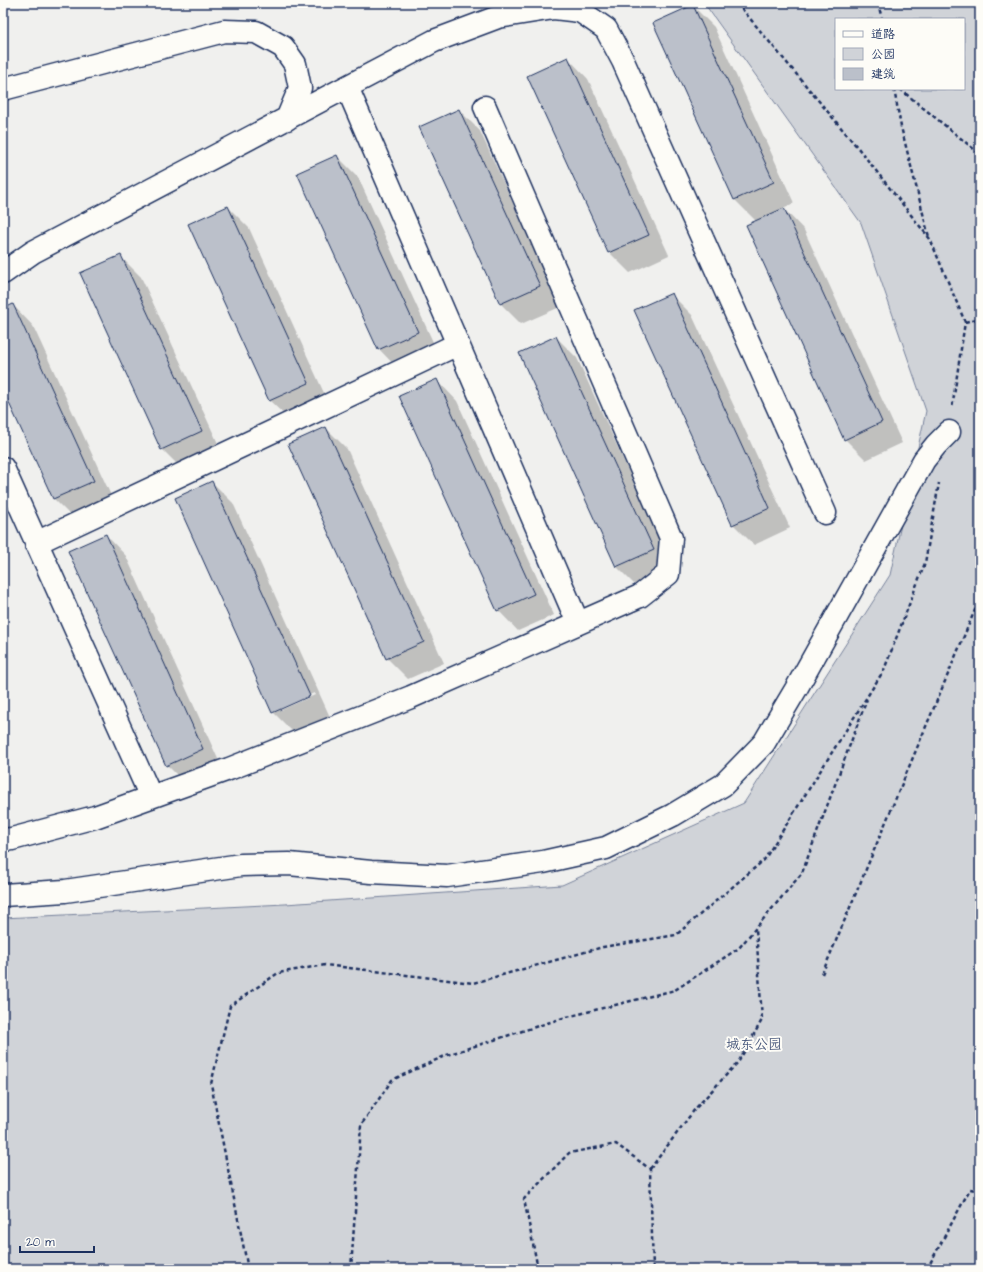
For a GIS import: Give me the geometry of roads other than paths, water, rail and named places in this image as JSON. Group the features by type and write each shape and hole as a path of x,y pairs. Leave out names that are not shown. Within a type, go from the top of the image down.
{"lane":[{"path":"3,273 34,252 434,41 498,17 554,8 580,11 606,29 623,61 825,513"},
{"path":"3,89 224,31 256,32 283,47 295,64 300,88 287,119"},
{"path":"347,87 578,623"},
{"path":"3,840 12,839 95,817 236,766 411,697 640,596 668,574 671,538 485,107"},
{"path":"36,542 458,344"},
{"path":"3,895 65,891 241,865 289,864 371,872 447,876 543,862 606,848 673,815 723,785 764,743 796,689 924,460 949,432"},
{"path":"3,468 151,797"}],"park label":[{"name":"城东公园","path":"754,1045"}]}
